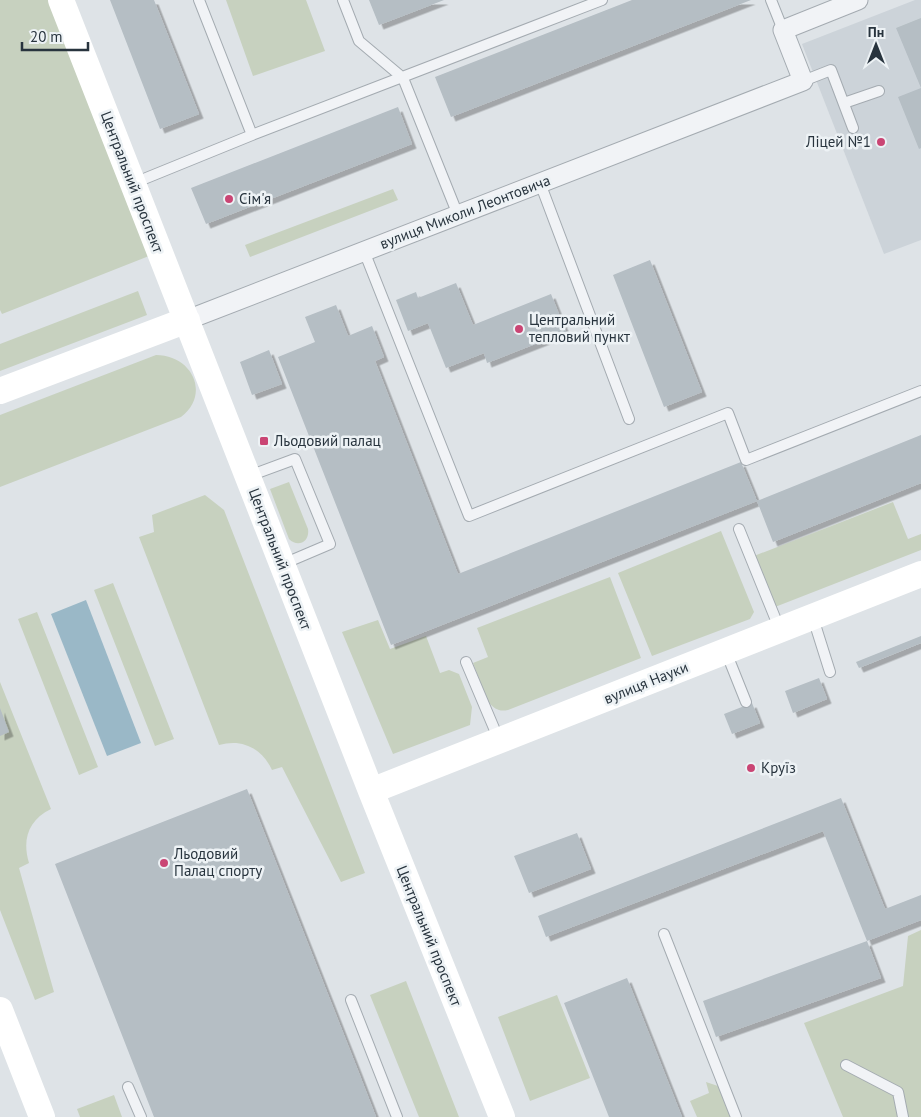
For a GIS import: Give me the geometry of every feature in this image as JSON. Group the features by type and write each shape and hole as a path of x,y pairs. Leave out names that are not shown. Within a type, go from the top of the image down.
{"street":[{"name":"Центральний проспект","path":"61,0 371,791 502,1117"},
{"path":"803,81 783,30 858,0"},
{"name":"вулиця Миколи Леонтовича","path":"0,391 803,81"},
{"name":"вулиця Науки","path":"371,791 921,574"},
{"path":"0,1010 42,1117"}],"lane":[{"path":"199,0 252,135"},
{"path":"343,0 359,41 403,78 458,215"},
{"path":"133,183 602,0"},
{"path":"771,0 783,30"},
{"path":"803,81 831,70 853,128"},
{"path":"844,103 880,90"},
{"path":"540,183 629,418"},
{"path":"364,251 470,516 728,413 746,460 921,392"},
{"path":"248,477 295,459 330,544 282,564"},
{"path":"739,530 780,630"},
{"path":"813,617 830,672"},
{"path":"726,651 746,702"},
{"path":"466,662 499,741"},
{"path":"664,934 736,1117"},
{"path":"351,1000 397,1117"},
{"path":"846,1066 898,1092 903,1117"},
{"path":"128,1087 141,1117"}],"shaded area":[{"name":"Ліцей №1","path":"915,0 921,0 921,240 884,254 802,44"}],"green space":[{"path":"0,0 50,0 149,256 2,314 0,310"},
{"path":"226,0 306,0 325,51 253,76"},
{"path":"393,189 398,200 250,257 245,245"},
{"path":"138,291 147,315 0,371 0,344"},
{"path":"156,355 179,361 188,369 193,377 196,387 195,398 190,408 181,417 0,487 0,415"},
{"path":"289,482 308,529 307,537 303,542 299,543 292,542 289,539 270,489"},
{"path":"205,495 224,510 365,873 341,882 282,767 272,770 263,756 244,744 228,743 219,745 139,537 154,532 152,515"},
{"path":"893,502 908,539 921,534 921,550 775,607 754,556"},
{"path":"721,531 754,612 750,619 652,656 618,573"},
{"path":"610,577 641,658 505,711 495,708 490,704 473,663 488,657 477,628"},
{"path":"113,583 174,739 155,746 94,590"},
{"path":"37,612 98,767 79,775 18,619"},
{"path":"378,620 390,649 426,636 440,673 449,670 459,674 472,707 470,725 393,754 342,632"},
{"path":"0,682 51,809 32,825 26,846 29,863 19,868 54,992 35,1000 0,910"},
{"path":"921,930 921,1117 843,1117 804,1023 903,986 908,936"},
{"path":"406,981 459,1117 419,1117 370,995"},
{"path":"557,995 590,1078 530,1101 498,1017"},
{"path":"706,1082 721,1087 731,1117 697,1117 690,1101 709,1093"},
{"path":"114,1095 122,1117 80,1117 77,1109"}],"water":[{"path":"86,600 141,743 107,756 51,614"}],"building":[{"path":"110,0 154,0 199,114 160,129"},
{"path":"369,0 444,0 379,25"},
{"path":"632,0 751,0 451,117 435,77"},
{"path":"921,18 921,88 896,28"},
{"path":"921,88 921,148 919,149 898,97"},
{"path":"398,107 412,144 206,224 191,188"},
{"path":"650,260 702,392 664,407 613,275"},
{"path":"456,283 473,325 551,294 566,332 487,363 484,353 446,368 428,323 408,331 396,300 416,292 418,298"},
{"path":"336,305 348,336 372,326 384,357 375,361 458,574 741,462 757,501 391,645 278,357 315,342 305,317"},
{"path":"269,350 282,384 252,395 240,362"},
{"path":"921,435 921,483 773,542 757,501"},
{"path":"921,636 921,643 859,668 856,662"},
{"path":"819,678 827,699 793,713 785,691"},
{"path":"752,703 760,723 732,734 724,714"},
{"path":"0,708 9,732 0,736"},
{"path":"247,789 376,1117 154,1117 55,864"},
{"path":"841,798 885,909 921,895 921,920 867,941 823,831 546,937 538,916"},
{"path":"577,833 591,869 529,893 514,856"},
{"path":"867,941 881,978 716,1037 703,1001"},
{"path":"627,978 682,1117 609,1117 564,1003"}],"place":[{"name":"Ліцей №1","path":"881,142"},
{"name":"Сім'я","path":"229,199"},
{"name":"Центральний тепловий пункт","path":"519,329"},
{"name":"Льодовий палац","path":"264,441"},
{"name":"Круїз","path":"751,768"},
{"name":"Льодовий Палац спорту","path":"164,863"}]}
